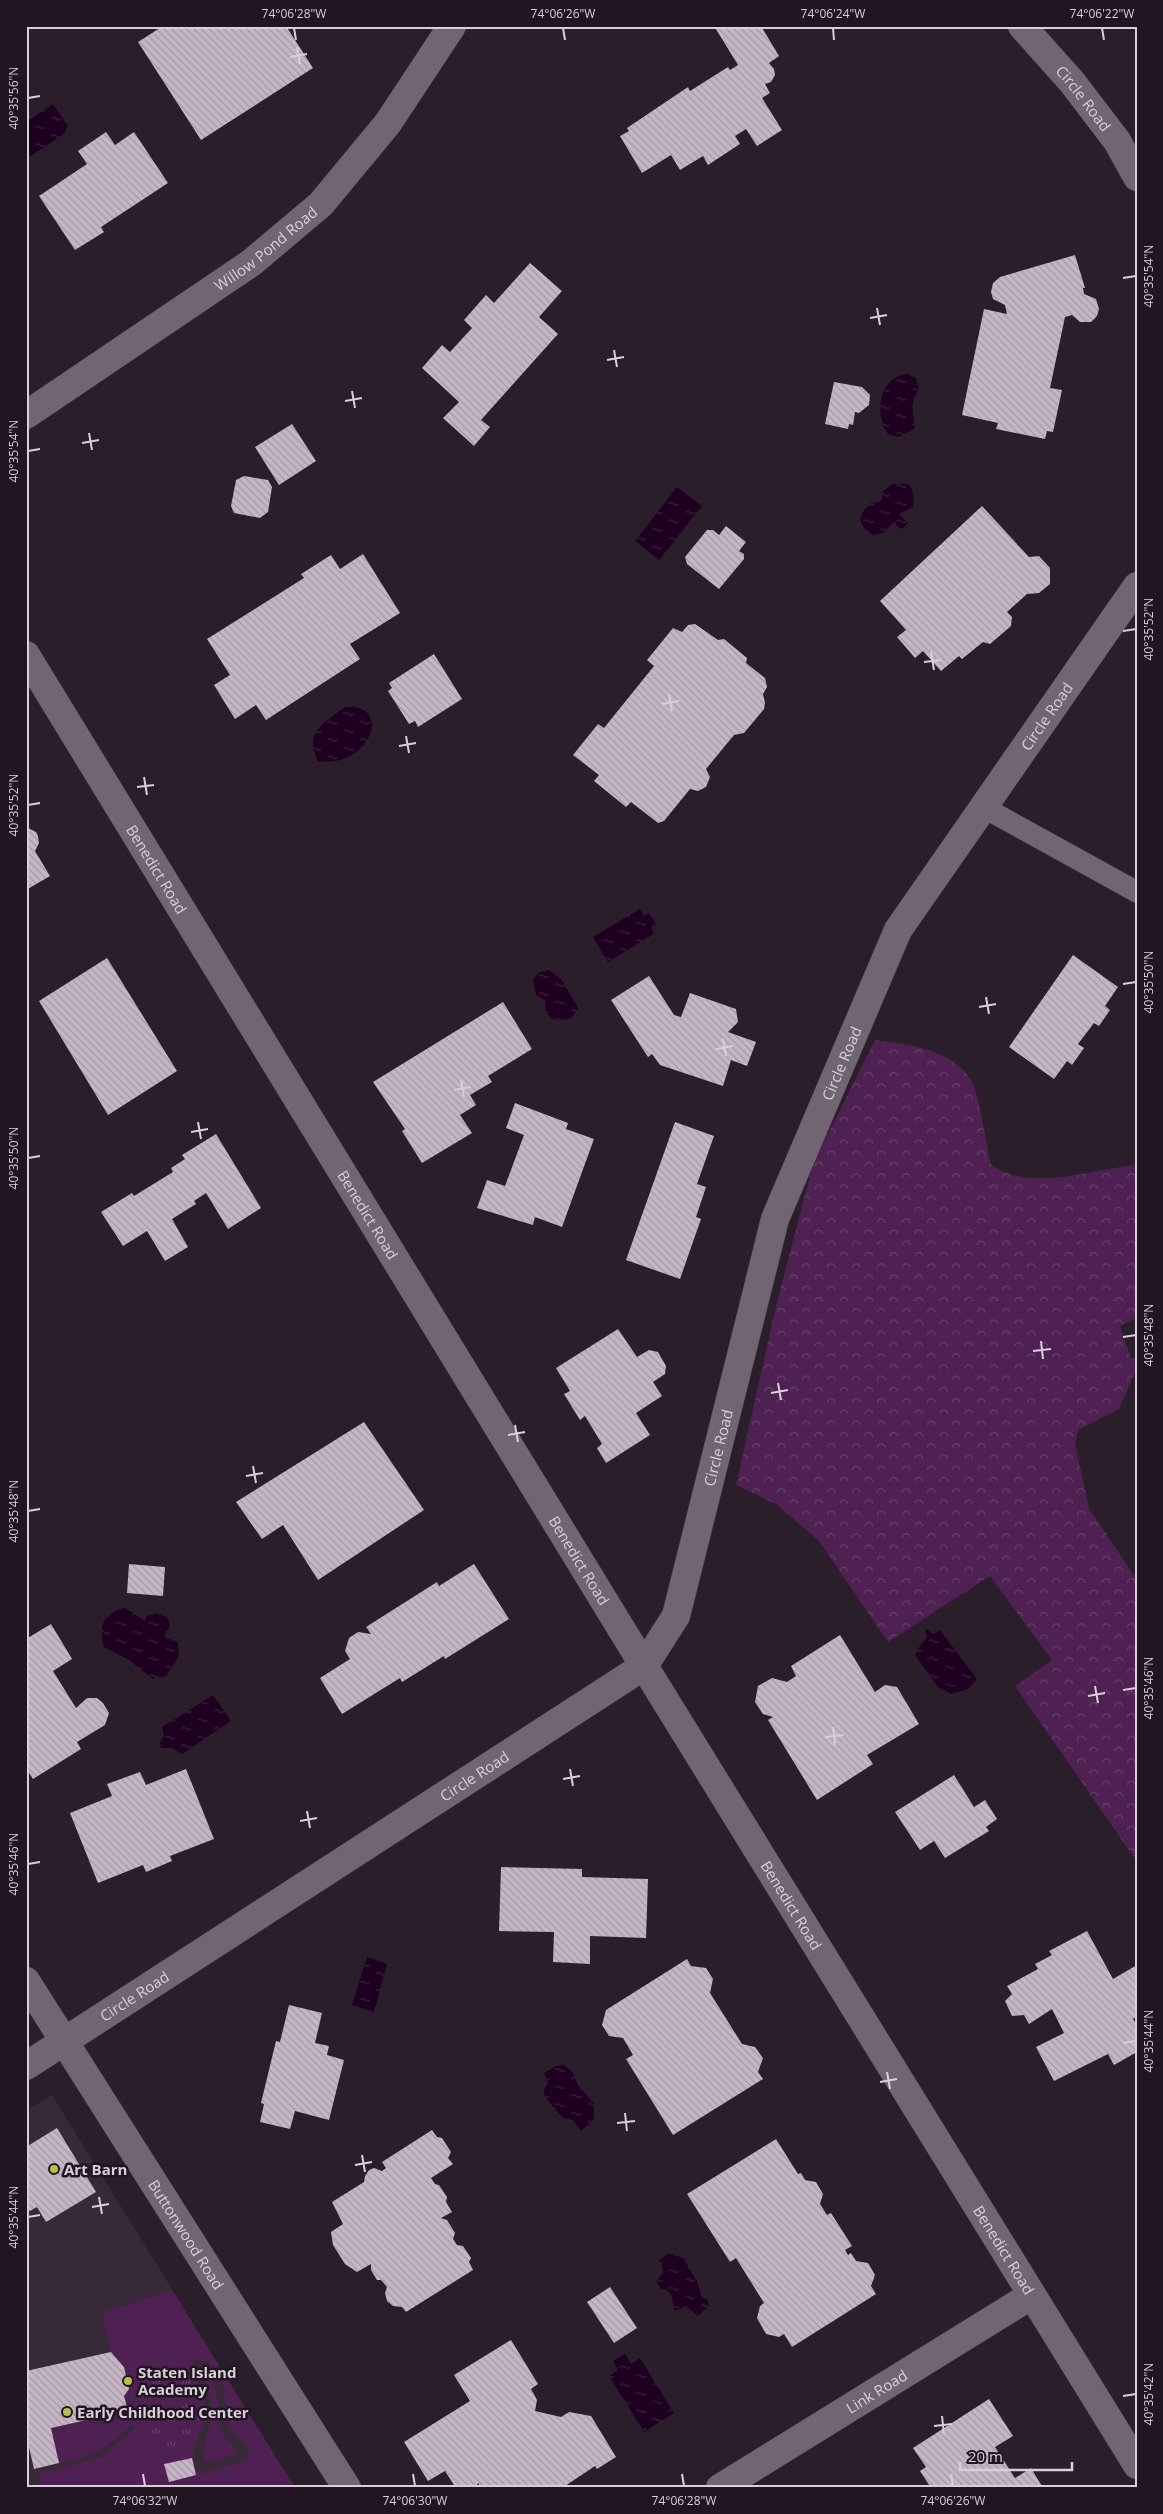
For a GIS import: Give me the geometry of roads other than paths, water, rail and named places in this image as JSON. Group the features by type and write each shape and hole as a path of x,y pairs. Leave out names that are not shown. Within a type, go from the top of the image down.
{"street":[{"name":"Willow Pond Road","path":"26,415 252,263 321,204 388,123 452,26"},
{"name":"Circle Road","path":"1022,26 1072,82 1117,140 1137,177"},
{"name":"Circle Road","path":"26,2066 644,1666 676,1616 774,1219 898,930 1137,586"},
{"name":"Benedict Road","path":"26,655 644,1666 1137,2465"},
{"name":"Buttonwood Road","path":"26,1981 347,2488"},
{"name":"Link Road","path":"720,2488 1032,2295"}],"lane":[{"path":"983,807 1137,892"}],"water":[{"path":"53,104 68,126 64,134 26,159 26,122"},
{"path":"908,374 916,378 919,389 913,404 915,428 898,437 888,434 881,416 880,407 885,389 890,382"},
{"path":"893,484 909,484 914,494 913,507 899,514 908,523 902,529 896,525 895,521 883,533 873,535 864,528 860,520 864,510 871,503 879,502 882,499 883,491"},
{"path":"677,487 702,506 659,560 635,541"},
{"path":"345,707 360,709 369,715 372,724 369,736 362,746 351,755 336,761 318,761 314,751 314,736 323,724"},
{"path":"640,909 644,916 649,913 656,924 651,927 655,933 608,962 593,937"},
{"path":"549,970 562,980 578,1008 569,1019 554,1020 546,1012 545,1000 536,995 533,980 538,973"},
{"path":"125,1608 145,1621 147,1616 157,1613 167,1617 170,1626 164,1637 178,1642 179,1656 166,1676 153,1679 129,1660 104,1647 102,1627 104,1621 112,1613"},
{"path":"925,1628 933,1634 940,1630 977,1679 968,1689 951,1694 938,1687 915,1655 927,1638"},
{"path":"213,1695 231,1721 182,1754 172,1748 161,1748 160,1742 164,1736 162,1727"},
{"path":"367,1957 387,1964 374,2012 352,2005"},
{"path":"564,2065 573,2073 579,2087 594,2103 594,2119 581,2131 573,2120 563,2118 544,2096 544,2090 548,2083 544,2073 556,2066"},
{"path":"670,2253 685,2259 697,2281 702,2298 707,2299 709,2306 698,2316 686,2306 674,2311 672,2296 667,2290 661,2289 656,2281 663,2273 659,2260"},
{"path":"625,2354 631,2364 640,2358 674,2413 644,2432 609,2376 618,2370 613,2361"}],"place":[{"name":"Art Barn","path":"54,2169"},
{"name":"Staten Island Academy","path":"128,2381"},
{"name":"Early Childhood Center","path":"67,2412"}]}
